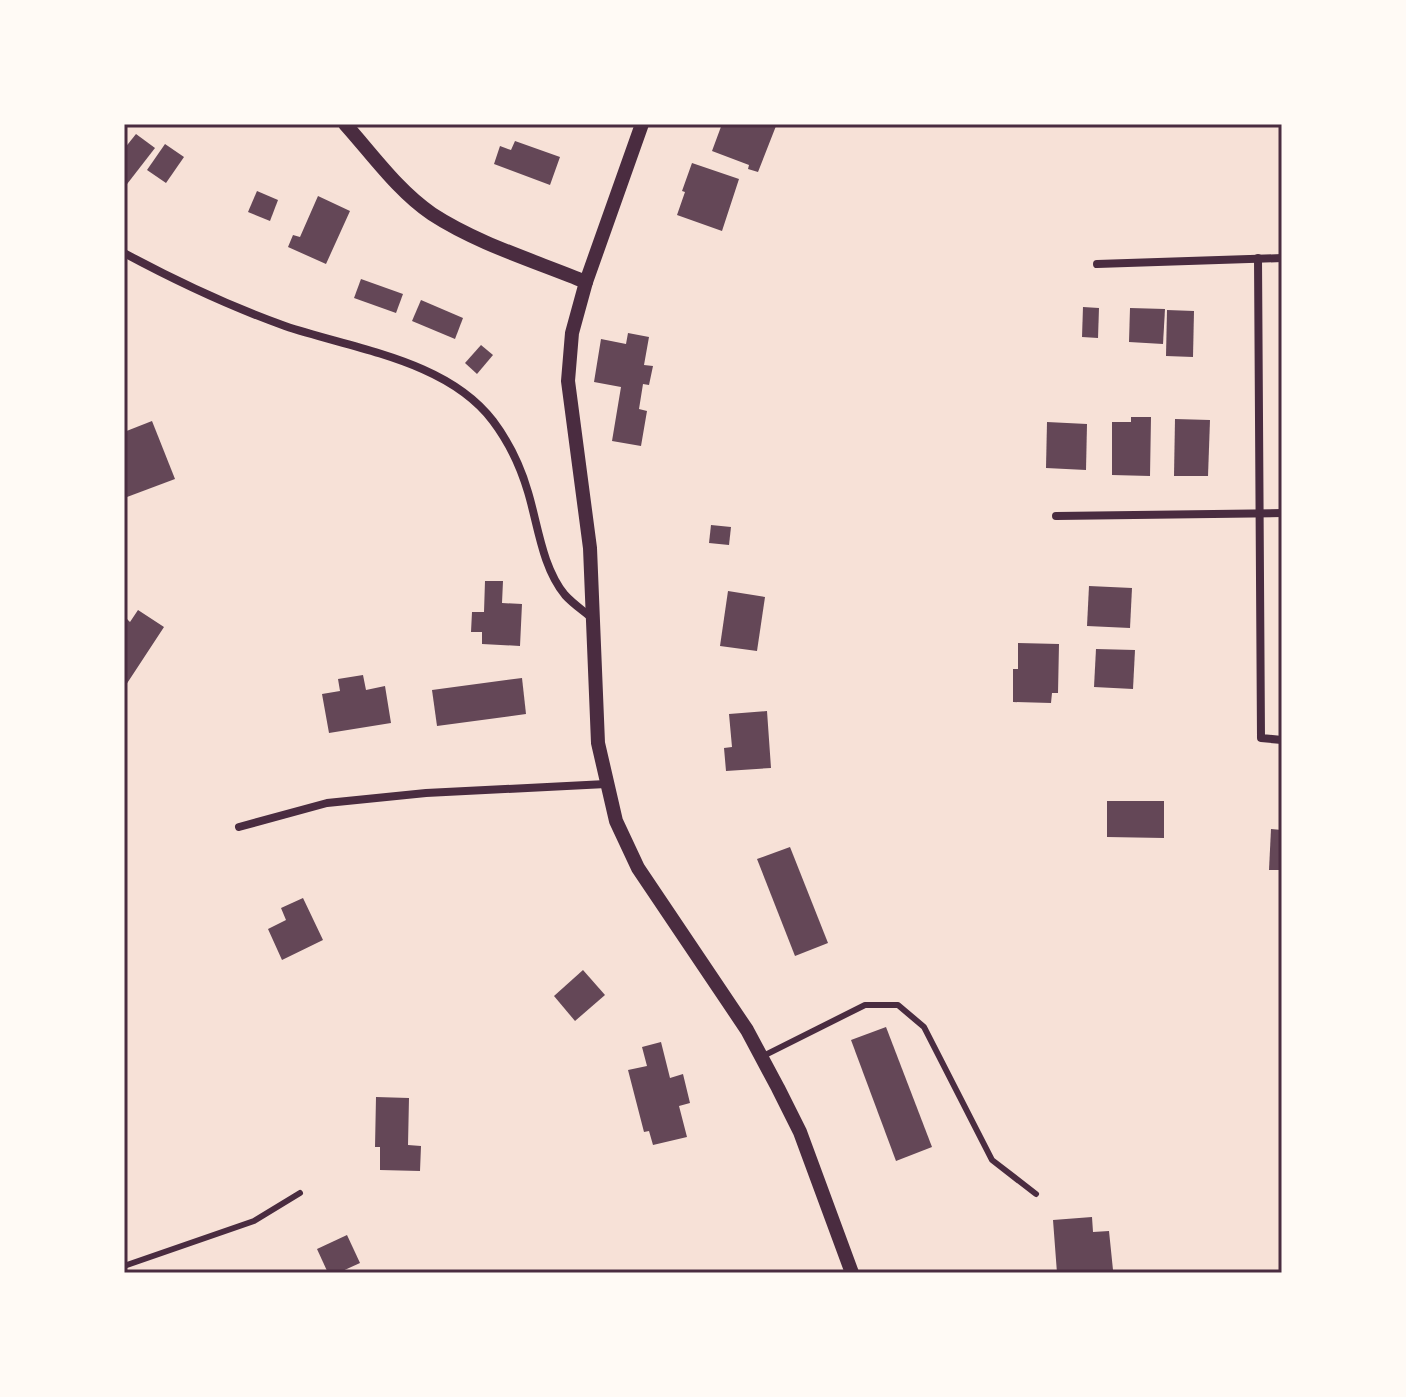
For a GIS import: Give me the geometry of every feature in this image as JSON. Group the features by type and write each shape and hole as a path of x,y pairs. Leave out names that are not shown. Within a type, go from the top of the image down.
{"street":[{"path":"345,124 403,189 430,213 465,233 586,282"},
{"path":"642,124 586,282 572,333 568,381 590,548 598,743 616,821 638,868 747,1030 800,1132 852,1273"},
{"path":"124,253 211,298 287,326 392,357 447,381 468,396 492,420 513,456 527,488 547,560 565,594 594,619"},
{"path":"1258,258 1261,738 1282,740"},
{"path":"1097,264 1282,258"},
{"path":"1056,516 1282,513"},
{"path":"239,827 327,803 426,793 606,784"}],"lane":[{"path":"761,1057 865,1005 898,1005 924,1027 992,1160 1036,1194"},
{"path":"124,1266 254,1221 300,1193"}],"building":[{"path":"722,124 776,126 758,172 748,169 749,165 712,151"},
{"path":"136,134 155,148 124,188 124,149"},
{"path":"515,141 560,157 550,185 494,164 500,146 511,150"},
{"path":"165,144 184,157 166,183 147,170"},
{"path":"692,163 739,179 722,231 677,215"},
{"path":"257,191 278,200 270,221 248,212"},
{"path":"318,196 350,211 326,264 288,247 293,235 300,237"},
{"path":"361,279 403,294 396,313 354,298"},
{"path":"421,300 463,318 455,339 412,321"},
{"path":"1083,307 1099,308 1098,338 1082,337"},
{"path":"1130,308 1165,309 1163,344 1129,342"},
{"path":"1167,310 1194,311 1193,357 1166,356"},
{"path":"628,333 649,337 644,365 653,366 649,385 643,384 639,409 647,411 641,446 612,441 621,387 594,382 601,339 626,344"},
{"path":"481,345 493,355 477,374 465,363"},
{"path":"1131,417 1151,417 1150,476 1112,475 1112,422 1131,422"},
{"path":"1175,419 1210,420 1208,476 1174,476"},
{"path":"152,421 175,479 127,497 124,489 124,432"},
{"path":"1047,422 1087,424 1086,470 1046,468"},
{"path":"711,525 731,527 729,545 709,543"},
{"path":"485,581 503,581 502,603 522,604 520,646 482,644 482,632 471,632 472,612 484,612"},
{"path":"1089,586 1132,588 1130,628 1087,626"},
{"path":"728,591 765,597 757,651 720,646"},
{"path":"138,610 164,627 124,688 124,624 127,619 130,622"},
{"path":"1018,643 1059,644 1058,693 1052,693 1051,703 1013,702 1013,669 1018,669"},
{"path":"1096,649 1135,650 1133,689 1094,687"},
{"path":"363,675 366,690 385,686 391,723 329,733 322,694 340,691 338,679"},
{"path":"522,678 526,714 437,726 432,690"},
{"path":"767,711 771,768 726,771 724,748 732,747 729,714"},
{"path":"1107,801 1164,801 1164,838 1107,837"},
{"path":"1271,829 1282,830 1282,870 1269,870"},
{"path":"790,847 828,943 795,956 757,859"},
{"path":"303,898 323,940 282,960 268,929 286,920 281,908"},
{"path":"583,970 605,995 575,1021 554,996"},
{"path":"886,1027 932,1147 896,1161 851,1040"},
{"path":"661,1042 670,1078 683,1074 690,1103 679,1106 687,1137 653,1145 649,1131 644,1132 628,1070 647,1066 642,1047"},
{"path":"376,1097 409,1098 408,1145 421,1146 420,1171 380,1170 380,1147 375,1147"},
{"path":"1092,1217 1093,1232 1109,1231 1113,1270 1057,1273 1053,1220"},
{"path":"347,1235 360,1263 338,1273 328,1273 317,1249"}]}
